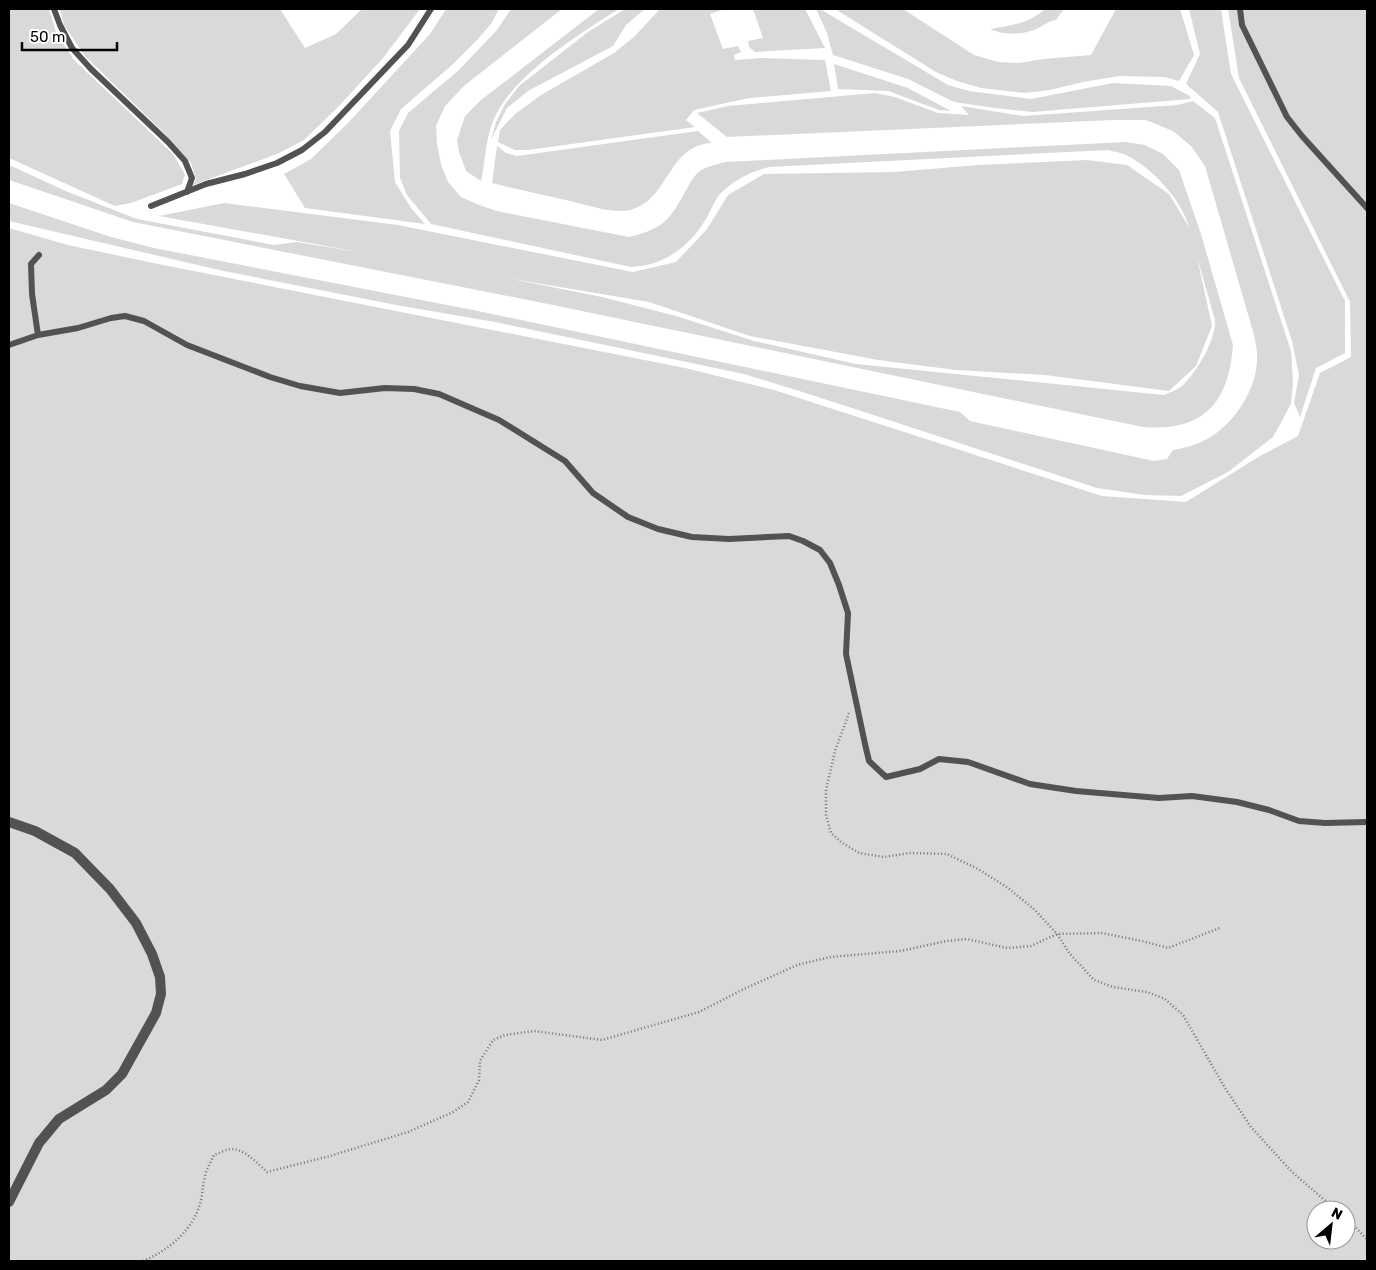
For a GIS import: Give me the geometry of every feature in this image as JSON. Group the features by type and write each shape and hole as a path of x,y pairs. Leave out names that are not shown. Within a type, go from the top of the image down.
{"street":[{"path":"9,822 35,831 75,853 110,889 136,923 152,954 160,977 161,994 156,1013 122,1074 106,1090 59,1119 39,1143 9,1202"}],"lane":[{"path":"54,9 72,48 168,142 185,162 192,178 187,192"},
{"path":"151,206 187,192 277,163 302,150 324,132 408,45 431,9"},
{"path":"1240,9 1242,25 1287,117 1367,208"},
{"path":"38,335 32,294 31,264 39,254"},
{"path":"9,345 38,335 78,328 111,318 125,316 144,321 187,346 270,377 300,386 340,393 385,388 414,389 440,394 499,420 565,461 593,493 628,517 658,529 692,537 729,539 789,536 803,541 820,550 830,563 839,585 848,612 846,654 870,761 886,777 920,769 939,760 949,760 968,762 1030,784 1076,791 1159,798 1192,796 1237,802 1269,810 1299,821 1326,823 1367,822"}],"path":[{"path":"856,698 835,751 826,790 826,815 830,833 859,853 884,857 910,853 947,854 978,869 1008,888 1035,910 1058,934 1070,954 1094,980 1113,987 1147,992 1166,999 1183,1015 1225,1088 1251,1127 1292,1172 1324,1200"},
{"path":"143,1261 157,1256 175,1242 187,1229 200,1205 205,1175 214,1155 229,1149 238,1151 253,1159 267,1172 330,1156 408,1132 453,1112 468,1102 479,1080 480,1061 493,1040 506,1035 534,1031 602,1040 699,1012 797,965 822,959 901,951 946,941 967,939 1007,948 1031,946 1058,934 1102,933 1142,940 1168,948 1220,928"},
{"path":"1356,1228 1367,1239"}],"shaded area":[{"path":"9,9 49,9 56,32 74,60 172,153 185,174 182,184 131,203 115,206 9,158"},
{"path":"60,9 280,9 305,48 336,34 362,9 420,9 383,58 340,105 304,140 277,154 193,185 196,179 191,163 167,136 85,56 64,25"},
{"path":"446,9 499,9 491,24 477,40 452,65 401,109 390,131 395,182 411,208 425,224 305,208 284,174 311,159 348,123 430,34"},
{"path":"511,9 562,9 465,85 445,106 436,126 441,164 448,182 461,197 497,211 629,237 658,227 670,216 698,173 709,166 726,162 1125,142 1145,145 1163,154 1179,170 1201,234 1233,345 1226,383 1219,398 1209,410 1197,419 1164,427 1143,427 548,304 133,222 9,180 9,165 68,192 137,219 274,245 297,242 365,253 159,216 224,203 398,225 633,272 676,262 707,229 728,195 764,174 895,172 978,165 1087,160 1127,165 1169,194 1189,227 1174,197 1157,178 1128,156 1108,150 769,167 742,177 730,185 719,195 706,219 690,240 664,259 642,266 631,267 431,224 407,195 400,178 399,131 408,113 459,70 497,30","holes":["1197,257 1215,320 1209,346 1194,373 1182,386 1164,395 856,364 754,341 676,316 602,297 507,278 649,302 750,336 878,360 956,370 1045,375 1169,391 1196,366 1212,326"]},
{"path":"599,9 619,9 566,44 530,72 502,104 493,121 487,143 481,181 466,171 457,140 465,116 481,100"},
{"path":"625,9 645,9 626,25 613,46 528,91 507,108 491,140 496,122 505,104 519,86 588,32"},
{"path":"660,9 725,9 710,14 723,49 738,46 741,52 734,55 735,60 763,58 825,60 831,91 749,98 694,110 686,120 695,127 528,150 515,150 498,142 500,130 515,114 541,95 614,53 634,37"},
{"path":"753,9 805,9 825,48 755,52 749,47 748,41 763,38"},
{"path":"816,9 820,9 948,85 969,91 1031,99 1113,83 1171,86 1190,96 1190,99 1032,112 954,102 908,79 833,55 827,33"},
{"path":"835,9 903,9 974,55 998,62 1019,63 1091,55 1116,9 1180,9 1194,55 1179,81 1165,77 1119,76 1025,93 981,88 936,72"},
{"path":"1045,9 1064,9 1056,20 1029,32 1006,33 990,29 1026,21"},
{"path":"1189,9 1221,9 1231,74 1345,301 1345,353 1316,368 1300,417 1294,403 1299,375 1292,341 1218,112 1186,84 1200,54"},
{"path":"1228,9 1367,9 1367,1261 9,1261 9,228 68,245 158,264 685,368 774,390 1102,496 1186,502 1260,456 1298,436 1320,373 1351,357 1350,302 1239,78"},
{"path":"834,64 908,88 951,111 939,110 888,91 838,89"},
{"path":"875,93 895,97 938,113 969,115 961,106 1023,116 1177,105 1193,101 1215,118 1291,351 1293,383 1291,404 1273,437 1228,472 1181,496 1145,495 1097,488 744,374 495,322 396,305 219,270 9,221 9,203 111,237 154,248 473,310 960,412 970,421 1154,461 1167,459 1173,450 1188,447 1214,435 1234,416 1249,393 1254,380 1257,354 1254,335 1205,166 1191,146 1173,131 1146,120 1113,120 727,137 697,113 728,106"},
{"path":"698,131 712,143 697,146 686,153 677,162 653,196 643,204 630,210 616,211 600,208 492,183 497,146 506,153 517,156"}]}
